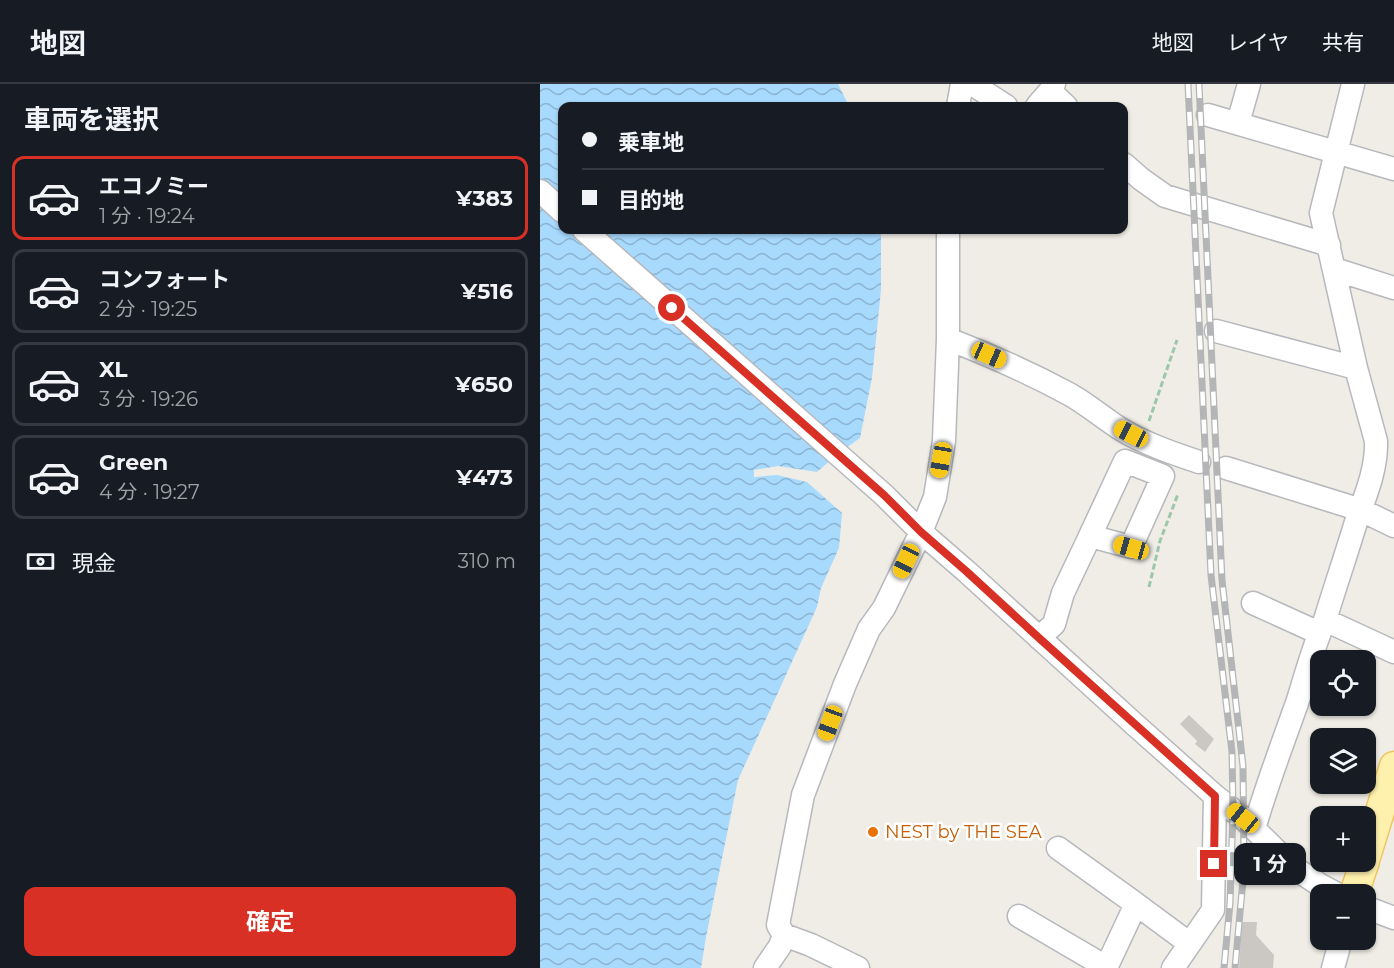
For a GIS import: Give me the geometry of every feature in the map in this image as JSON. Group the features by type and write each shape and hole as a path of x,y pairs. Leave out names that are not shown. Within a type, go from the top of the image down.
{"main road":[{"path":"1376,824 1394,766"}],"street":[{"path":"959,102 962,84"},
{"path":"972,84 1000,102"},
{"path":"1238,123 1249,84"},
{"path":"1254,830 1360,510 1376,453 1376,441 1356,368 1321,213 1353,84"},
{"path":"1208,114 1394,169"},
{"path":"1128,168 1165,196 1329,245"},
{"path":"540,191 558,207"},
{"path":"589,234 884,495 921,532 1215,796 1243,818 1293,867 1318,884"},
{"path":"858,968 811,945 784,935 778,925 802,795 869,629 884,608 921,532 935,497 944,441 948,339 948,234"},
{"path":"1334,269 1394,288"},
{"path":"1216,331 1356,368"},
{"path":"948,339 1028,372 1072,396 1120,429 1194,460"},
{"path":"1226,468 1360,510 1394,526"},
{"path":"1039,638 1054,624 1063,593 1090,536"},
{"path":"1252,603 1394,652"},
{"path":"1173,968 1213,910 1215,796"},
{"path":"1058,848 1182,938 1191,942"},
{"path":"1019,916 1106,967 1137,904"},
{"path":"1376,911 1394,918"},
{"path":"765,968 780,946 784,935"},
{"path":"1333,968 1338,950"}],"path":[{"path":"1142,440 1178,340"},
{"path":"1149,587 1160,541 1185,476 1194,460"}],"water":[{"path":"540,84 838,84 847,102 558,102 558,234 881,234 881,290 872,378 860,438 817,472 778,466 754,470 754,477 777,475 807,482 842,513 839,548 821,588 817,607 738,780 701,968 540,968"}],"building":[{"path":"1189,715 1214,739 1205,752 1195,744 1197,741 1180,724"},
{"path":"1242,922 1257,922 1256,935 1274,955 1273,968 1239,968"}],"railway":[{"path":"1188,84 1211,575 1232,752 1230,903 1224,968"},
{"path":"1199,84 1222,580 1243,766 1244,869 1235,968"}],"place":[{"name":"NEST by THE SEA","path":"873,832"}],"route":[{"path":"672,308 884,495 921,532 1215,796 1214,864"}]}
